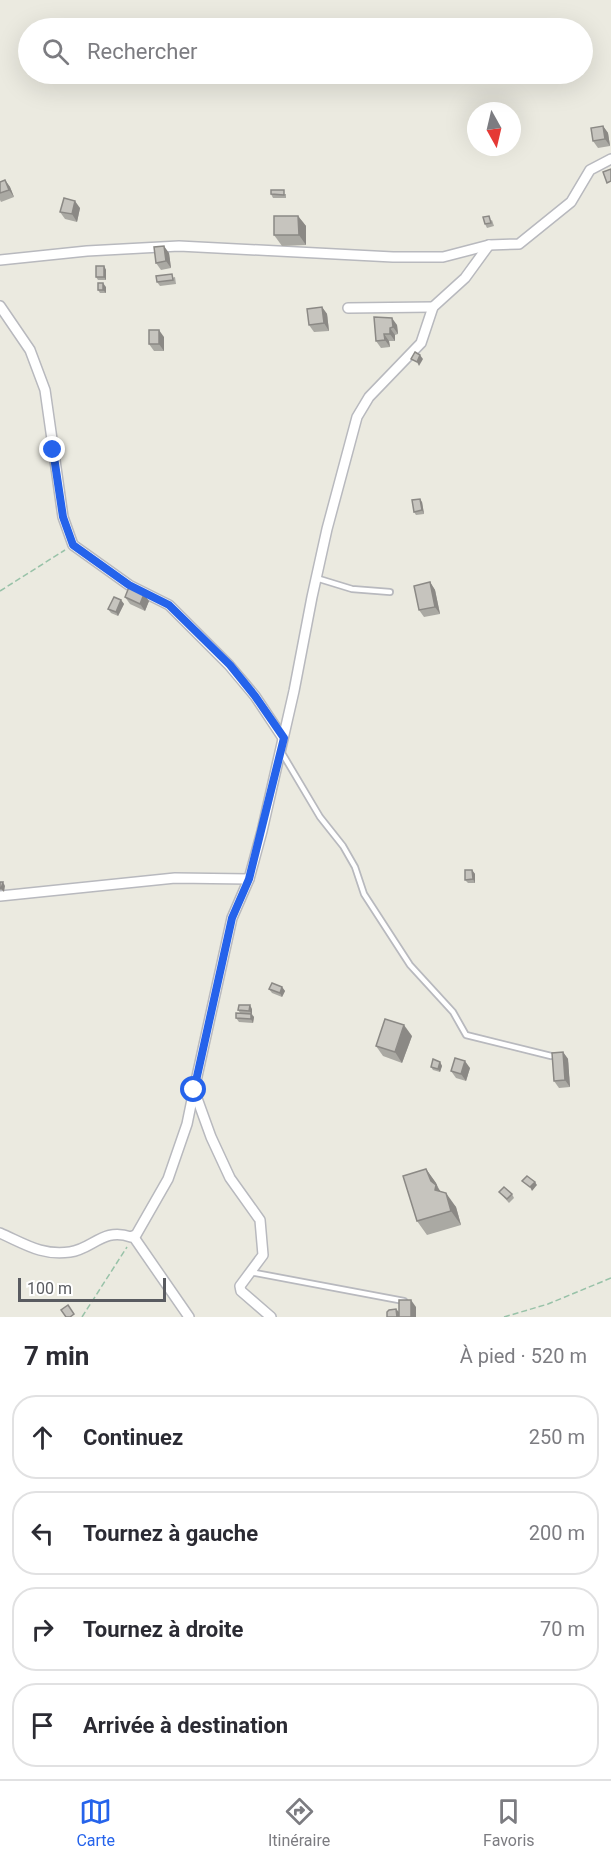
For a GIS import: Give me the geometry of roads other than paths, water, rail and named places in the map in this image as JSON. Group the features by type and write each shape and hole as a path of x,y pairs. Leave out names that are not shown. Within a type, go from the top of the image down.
{"street":[{"path":"0,260 87,251 179,246 443,258 489,245 519,244 571,202 590,170 611,159"},
{"path":"0,1233 32,1249 55,1253 74,1252 110,1234 133,1236 136,1235 168,1179 187,1125 232,918 249,879 281,751 316,578 357,417 369,397 421,343 433,307 465,278 489,245"},
{"path":"0,306 30,350 45,390 63,517 73,545 129,585 169,605 230,665 284,738"},
{"path":"348,308 433,307"},
{"path":"0,896 175,878 249,879"},
{"path":"194,1090 211,1137 230,1178 260,1220 263,1255 240,1286 241,1291 271,1317"},
{"path":"133,1236 189,1317"}],"lane":[{"path":"316,578 352,589 390,592"},
{"path":"281,751 320,817 343,846 355,867 364,894 398,947 410,965 453,1012 466,1035 551,1056"},
{"path":"250,1272 410,1302"}]}
